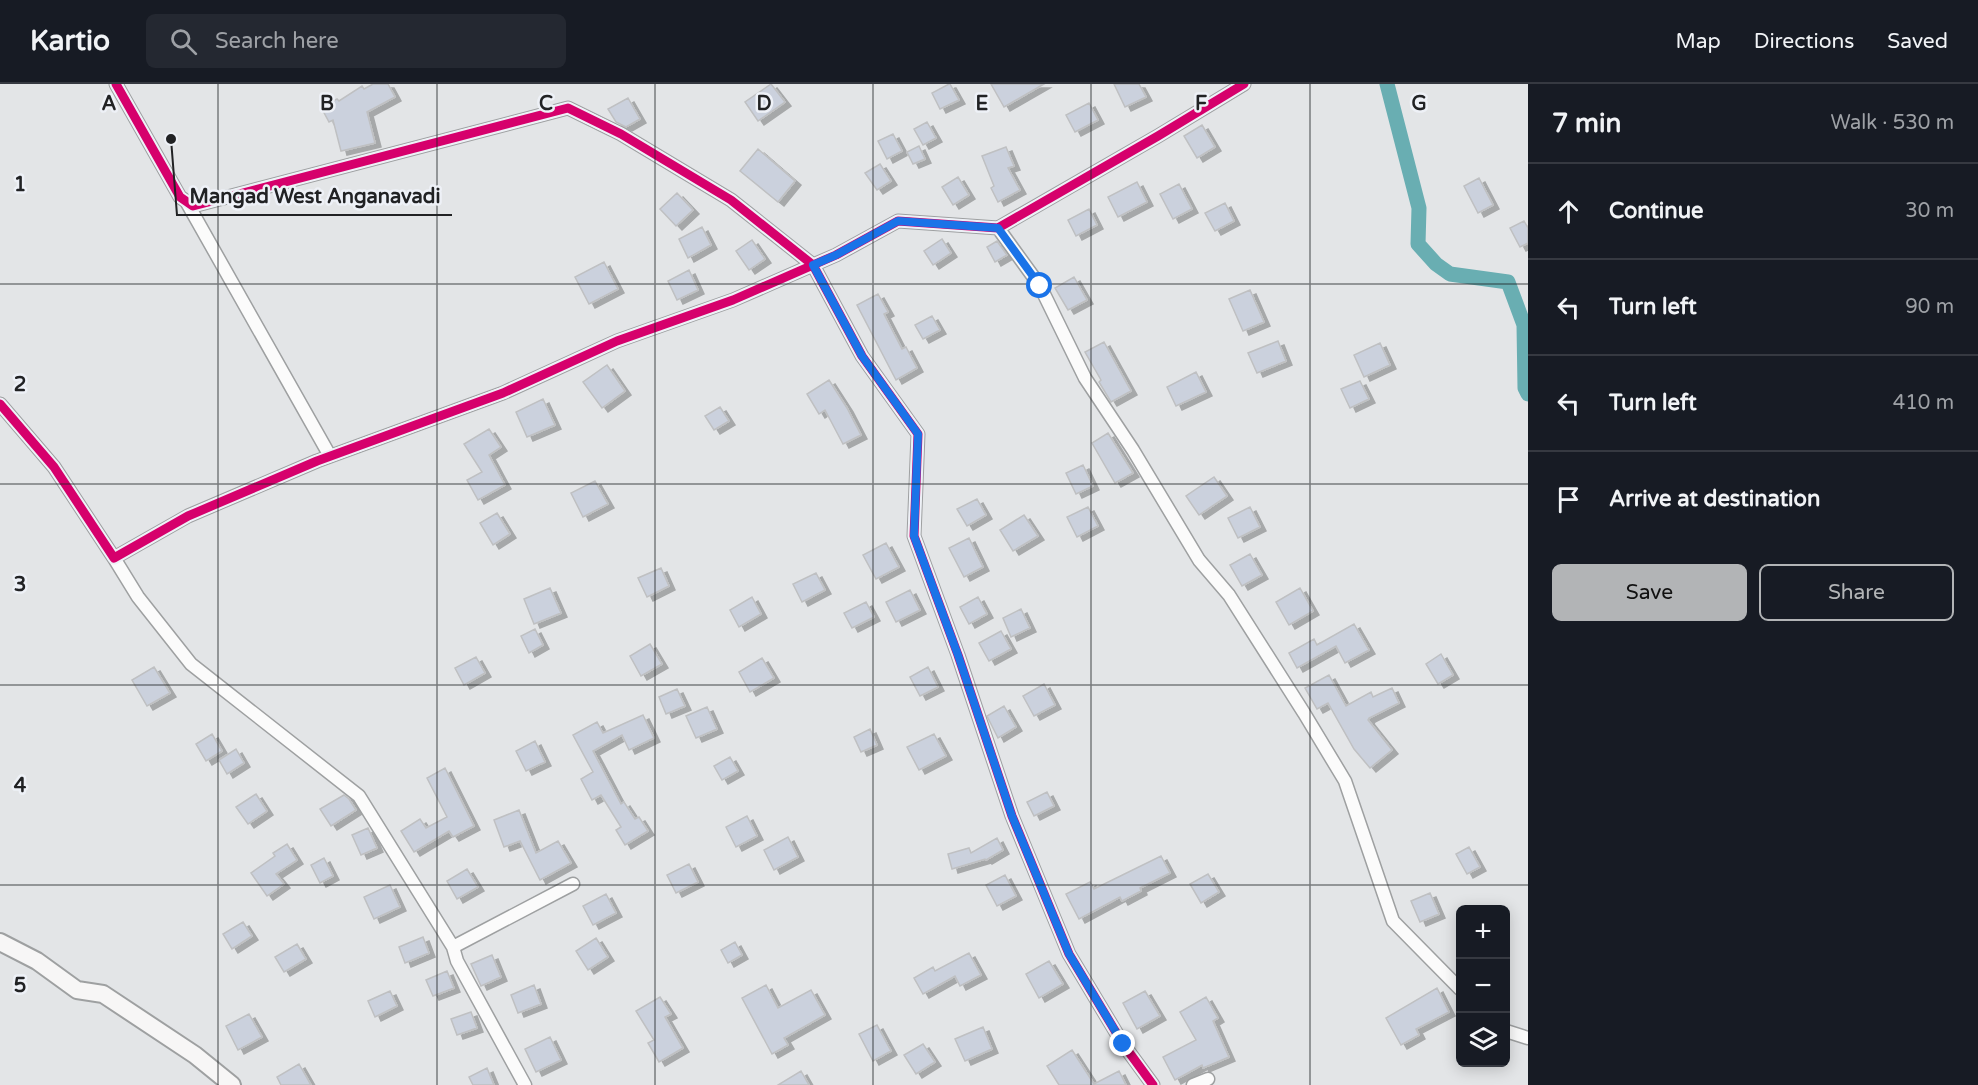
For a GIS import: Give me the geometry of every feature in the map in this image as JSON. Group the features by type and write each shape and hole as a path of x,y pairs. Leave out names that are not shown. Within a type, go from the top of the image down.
{"main road":[{"path":"0,942 37,961 77,990 103,994 195,1055 232,1085"}],"street":[{"path":"116,84 180,196 193,206 568,108 621,134 731,200 813,265 862,356 918,434 914,536 958,655 1012,816 1069,954 1123,1044 1153,1085"},
{"path":"114,558 188,516 330,456 503,393 617,341 733,300 836,255 898,221 998,228 1244,84"},
{"path":"186,200 330,456"},
{"path":"998,228 1040,286 1085,378 1133,450 1199,560 1229,595 1345,781 1393,921 1456,983"},
{"path":"0,404 54,467 138,597 191,664 359,796 453,947 457,961 525,1085"},
{"path":"453,947 573,884"},
{"path":"1510,1032 1528,1038"},
{"path":"1193,1085 1208,1079"}],"building":[{"path":"373,84 388,84 395,97 367,112 375,143 341,151 333,120 329,122 321,107 337,99 339,101 362,86 364,89"},
{"path":"771,84 785,102 758,121 745,102"},
{"path":"950,84 959,100 940,109 932,93"},
{"path":"991,84 1044,84 1004,107"},
{"path":"1114,84 1139,84 1146,97 1125,107"},
{"path":"628,98 640,119 626,127 616,122 608,109"},
{"path":"1089,103 1098,120 1075,132 1066,115"},
{"path":"927,122 936,138 923,145 914,129"},
{"path":"1202,125 1215,147 1197,158 1184,136"},
{"path":"893,134 902,151 887,159 878,141"},
{"path":"919,146 925,159 913,164 907,152"},
{"path":"1006,147 1014,166 1008,168 1020,190 998,202 991,188 994,186 982,156"},
{"path":"758,149 795,181 778,202 740,171"},
{"path":"880,164 891,181 877,190 865,173"},
{"path":"958,177 969,195 953,205 942,187"},
{"path":"1479,178 1493,205 1478,213 1464,186"},
{"path":"1137,182 1147,202 1118,217 1108,197"},
{"path":"1179,184 1192,209 1173,219 1160,194"},
{"path":"677,193 693,210 676,226 660,209"},
{"path":"1225,203 1234,221 1215,231 1205,213"},
{"path":"1089,209 1097,225 1076,236 1068,220"},
{"path":"1524,221 1528,228 1528,243 1520,247 1510,228"},
{"path":"702,227 711,245 688,258 679,239"},
{"path":"942,239 951,253 933,265 924,251"},
{"path":"752,240 765,259 749,270 736,251"},
{"path":"997,241 1007,255 995,262 987,247"},
{"path":"604,262 618,289 589,304 575,277"},
{"path":"689,270 698,290 677,300 668,281"},
{"path":"1074,277 1087,300 1068,310 1055,288"},
{"path":"1250,290 1264,322 1243,331 1229,299"},
{"path":"878,294 888,312 884,314 902,349 906,347 917,368 896,380 857,305"},
{"path":"932,316 940,330 923,339 915,325"},
{"path":"1278,341 1286,361 1257,373 1248,353"},
{"path":"1104,342 1131,391 1111,402 1085,352"},
{"path":"1380,343 1390,365 1364,377 1354,355"},
{"path":"607,365 625,391 602,408 583,382"},
{"path":"1196,372 1206,392 1176,406 1167,387"},
{"path":"829,380 861,435 843,444 825,410 819,414 807,394"},
{"path":"1360,381 1369,399 1350,408 1341,389"},
{"path":"543,399 555,425 527,437 516,412"},
{"path":"720,407 729,421 714,430 705,416"},
{"path":"489,429 501,447 489,455 505,485 478,500 467,480 482,472 464,444"},
{"path":"1108,433 1133,473 1115,483 1092,443"},
{"path":"1083,465 1093,486 1076,494 1066,473"},
{"path":"1214,477 1227,496 1199,515 1186,496"},
{"path":"595,481 608,504 583,517 571,493"},
{"path":"977,499 986,515 967,526 957,509"},
{"path":"1088,507 1098,526 1077,537 1067,517"},
{"path":"1250,507 1260,527 1238,538 1228,518"},
{"path":"497,513 510,534 493,545 480,523"},
{"path":"1024,515 1038,536 1013,551 1000,530"},
{"path":"969,538 983,567 964,577 949,548"},
{"path":"886,543 899,567 876,579 863,555"},
{"path":"1250,554 1262,575 1242,586 1230,565"},
{"path":"661,568 669,586 647,597 638,578"},
{"path":"816,573 825,590 802,602 793,584"},
{"path":"550,588 561,613 534,624 524,599"},
{"path":"1300,588 1313,611 1289,625 1276,602"},
{"path":"910,590 920,610 896,622 886,602"},
{"path":"752,597 761,614 739,627 730,610"},
{"path":"978,597 987,614 969,624 960,607"},
{"path":"866,602 874,617 852,628 844,613"},
{"path":"1021,609 1030,628 1011,637 1003,618"},
{"path":"1354,624 1369,650 1345,663 1336,646 1297,668 1289,653 1314,639 1317,645"},
{"path":"535,629 543,645 529,653 521,636"},
{"path":"1001,631 1011,649 989,661 979,643"},
{"path":"650,644 662,664 641,676 630,656"},
{"path":"1441,654 1453,675 1438,684 1426,664"},
{"path":"476,657 485,673 464,685 455,668"},
{"path":"762,658 774,678 750,692 739,672"},
{"path":"154,667 170,693 147,706 132,680"},
{"path":"928,667 938,687 920,696 910,677"},
{"path":"1329,675 1346,706 1371,692 1373,697 1392,688 1399,703 1368,720 1392,750 1370,768 1354,749 1328,703 1317,709 1305,688"},
{"path":"1044,684 1055,705 1034,716 1023,696"},
{"path":"677,689 685,706 666,714 659,697"},
{"path":"1004,706 1016,727 998,738 987,716"},
{"path":"707,707 717,729 696,738 686,716"},
{"path":"643,715 654,738 629,750 622,735 593,751 621,804 624,802 635,819 639,817 648,831 625,845 616,830 621,827 601,795 592,800 581,779 593,772 573,735 597,722 603,733"},
{"path":"870,729 877,745 861,752 854,737"},
{"path":"212,734 222,751 206,761 196,744"},
{"path":"934,734 946,756 919,770 907,747"},
{"path":"535,741 545,762 526,771 516,751"},
{"path":"236,749 244,763 227,774 219,760"},
{"path":"730,757 738,771 722,780 714,766"},
{"path":"445,768 474,826 453,837 449,831 414,852 401,831 420,819 426,828 447,817 427,778"},
{"path":"1047,792 1054,806 1034,816 1027,802"},
{"path":"256,794 267,811 248,824 236,807"},
{"path":"344,795 356,810 331,826 320,809"},
{"path":"519,810 536,853 558,841 571,863 540,880 520,841 504,847 494,820"},
{"path":"747,816 757,836 736,847 726,827"},
{"path":"368,828 377,848 361,855 352,835"},
{"path":"788,837 798,857 774,870 764,850"},
{"path":"997,838 1003,850 986,860 952,869 948,854 969,848 971,853"},
{"path":"287,844 297,860 276,874 284,884 267,896 251,873 275,856 273,853"},
{"path":"1469,847 1480,867 1467,874 1456,854"},
{"path":"1161,856 1170,873 1140,888 1141,891 1122,901 1120,897 1079,919 1066,894 1090,882 1094,889"},
{"path":"324,858 333,876 320,883 311,865"},
{"path":"689,864 698,882 676,893 667,875"},
{"path":"467,869 478,887 457,899 447,881"},
{"path":"1208,874 1219,892 1201,903 1190,884"},
{"path":"1005,875 1016,896 997,906 986,885"},
{"path":"390,885 400,907 374,919 364,897"},
{"path":"1430,893 1439,914 1420,922 1411,901"},
{"path":"606,894 616,913 593,925 583,906"},
{"path":"243,922 252,936 232,949 223,934"},
{"path":"423,937 429,953 405,963 399,947"},
{"path":"596,938 608,957 588,970 576,951"},
{"path":"735,942 742,955 728,963 721,950"},
{"path":"297,944 306,959 284,972 275,957"},
{"path":"969,953 981,975 960,986 955,976 923,994 914,978 933,967 935,971"},
{"path":"492,955 501,977 481,986 471,964"},
{"path":"1049,961 1063,984 1039,998 1026,974"},
{"path":"447,971 454,988 433,996 426,980"},
{"path":"534,985 541,1004 518,1013 511,995"},
{"path":"766,985 778,1008 811,990 825,1015 784,1038 788,1045 772,1054 742,998"},
{"path":"1437,988 1449,1012 1416,1029 1419,1035 1401,1045 1386,1018"},
{"path":"390,991 397,1006 375,1017 368,1001"},
{"path":"1145,991 1160,1016 1137,1029 1123,1003"},
{"path":"660,997 671,1014 665,1017 683,1048 659,1062 648,1043 654,1040 636,1011"},
{"path":"1206,997 1218,1018 1213,1021 1229,1057 1203,1068 1202,1065 1175,1080 1163,1057 1196,1040 1180,1012"},
{"path":"471,1012 477,1028 457,1035 451,1019"},
{"path":"249,1014 262,1037 238,1050 226,1026"},
{"path":"877,1025 891,1051 873,1061 859,1034"},
{"path":"983,1027 992,1049 965,1061 955,1039"},
{"path":"550,1037 561,1060 536,1072 525,1049"},
{"path":"923,1044 935,1062 916,1074 904,1055"},
{"path":"1072,1050 1094,1084 1119,1071 1126,1085 1059,1085 1047,1066"},
{"path":"299,1064 311,1085 281,1085 277,1077"},
{"path":"487,1068 494,1085 473,1085 469,1077"},
{"path":"801,1071 809,1085 778,1085"}],"waterway":[{"path":"1387,84 1419,208 1418,244 1436,264 1450,274 1508,282 1524,325 1525,388 1528,394"}],"cycle path":[{"path":"116,84 180,197 193,206 568,108 621,134 731,200 813,265 862,356 918,434 914,536 958,655 1012,816 1069,954 1123,1044 1153,1085"},
{"path":"0,404 54,467 114,558 188,516 317,461 503,393 617,341 733,300 836,255 898,221 998,228 1244,84"}],"place":[{"name":"Mangad West Anganavadi","path":"171,139"}],"route":[{"path":"1040,286 998,228 898,221 813,265 862,356 918,434 914,536 958,655 1012,816 1069,954 1123,1044"}]}
